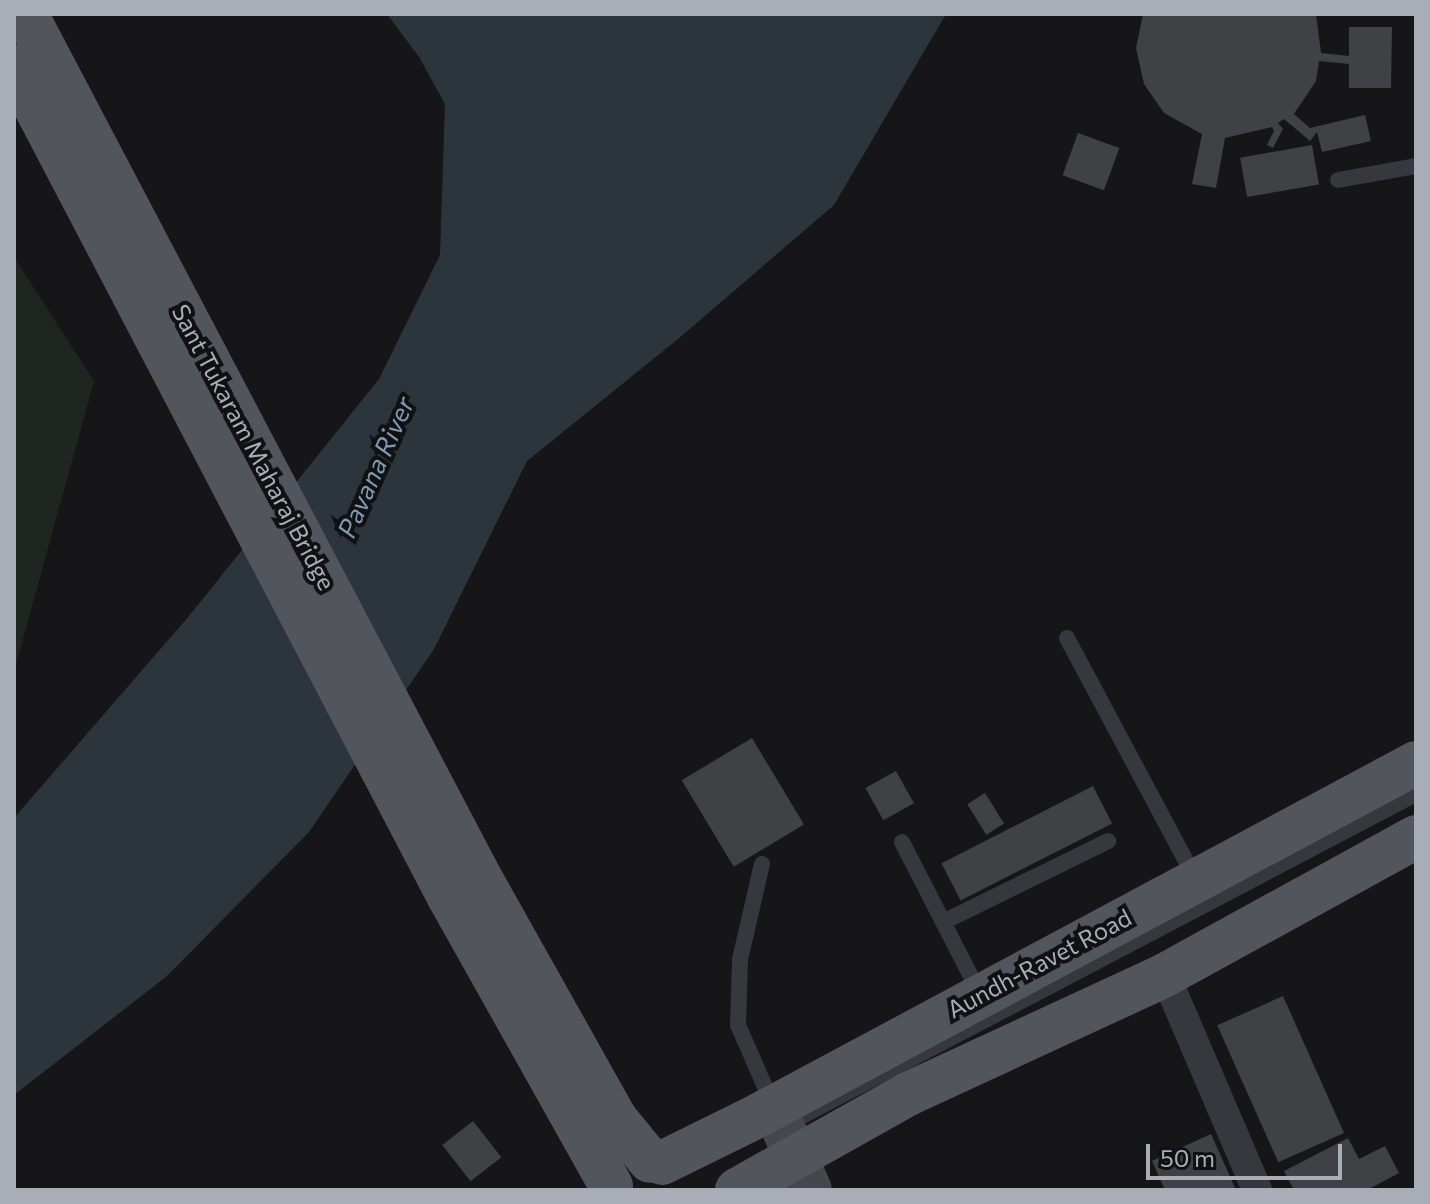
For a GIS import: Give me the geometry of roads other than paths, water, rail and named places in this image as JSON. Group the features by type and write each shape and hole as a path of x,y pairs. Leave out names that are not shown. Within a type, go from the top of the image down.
{"main road":[{"name":"Sant Tukaram Maharaj Bridge","path":"26,14 465,888"},
{"name":"Sant Tukaram Maharaj Bridge","path":"14,66 465,888"},
{"name":"Aundh-Ravet Road","path":"737,1190 786,1143 980,994 1416,763"},
{"name":"Aundh-Ravet Road","path":"611,1188 626,1167 666,1171 786,1143 908,1094 1165,975 1416,837"},
{"path":"465,888 615,1118 666,1171"},
{"path":"465,888 611,1188"}],"street":[{"path":"1165,975 1257,1190"}],"lane":[{"path":"1338,180 1416,166"},
{"path":"1067,638 1196,880"},
{"path":"762,864 740,959 738,1025 786,1143 1416,794"},
{"path":"943,922 1108,841"},
{"path":"902,842 980,994"}],"water":[{"name":"Pavana River","path":"387,14 946,14 834,205 678,339 527,461 434,649 309,832 167,976 14,1095 14,818 189,616 379,379 440,255 445,104 419,57"}]}
